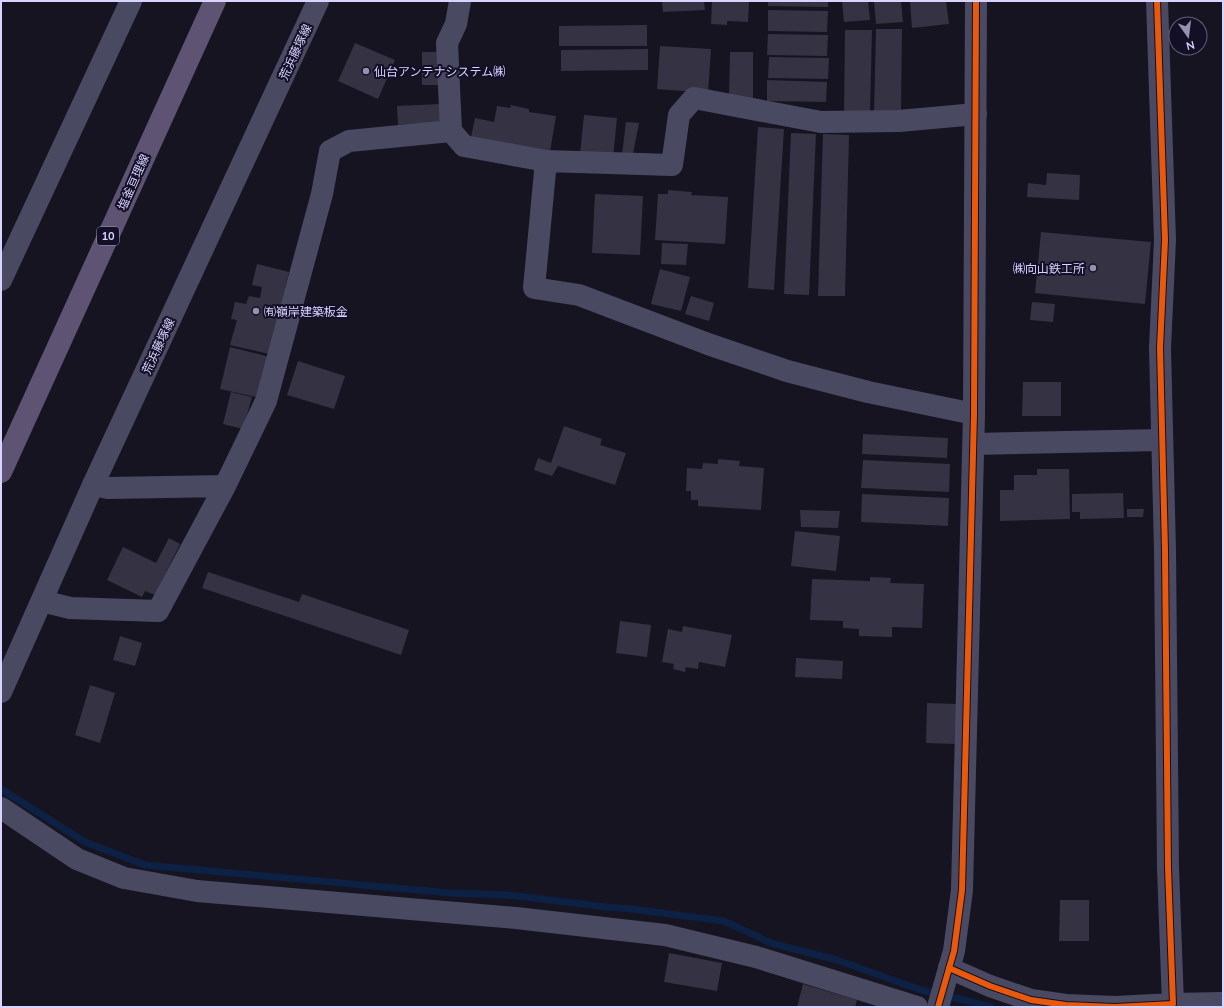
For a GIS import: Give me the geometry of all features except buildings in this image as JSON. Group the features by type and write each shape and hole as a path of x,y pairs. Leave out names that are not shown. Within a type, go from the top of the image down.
{"main road":[{"name":"塩釜亘理線","path":"1,472 215,1"}],"street":[{"path":"1,280 131,1"},
{"name":"荒浜藤塚線","path":"1,692 93,485 318,1"},
{"path":"460,1 456,24 447,43 451,130 464,146 546,161 672,165 679,115 694,98 821,122 899,121 976,114"},
{"path":"939,1005 954,951 962,890 974,444 976,1"},
{"path":"1157,1 1165,240 1160,348 1165,550 1168,868 1173,1004"},
{"path":"42,601 70,608 158,611 225,486 266,401 322,194 330,151 349,141 451,130"},
{"path":"546,161 534,288 579,295 702,342 787,371 868,392 974,414"},
{"path":"974,444 1162,440"},
{"path":"93,485 108,488 225,486"},
{"path":"1,808 77,859 124,878 198,891 516,918 665,935 756,957 917,1007"},
{"path":"947,975 990,986 1031,1000 1066,1006 1115,1007 1223,1002"}],"waterway":[{"path":"1,789 85,842 145,865 450,893 509,895 724,921 771,943 837,960 921,990 991,1007"}],"cycle path":[{"path":"938,1007 954,951 962,890 974,414 976,1"},
{"path":"949,968 990,986 1031,1000 1066,1005 1115,1007 1173,1004 1168,868 1165,550 1160,348 1165,240 1157,1"}],"place":[{"name":"仙台アンテナシステム㈱","path":"366,71"},
{"name":"㈱向山鉄工所","path":"1093,268"},
{"name":"㈲嶺岸建築板金","path":"256,311"}]}
